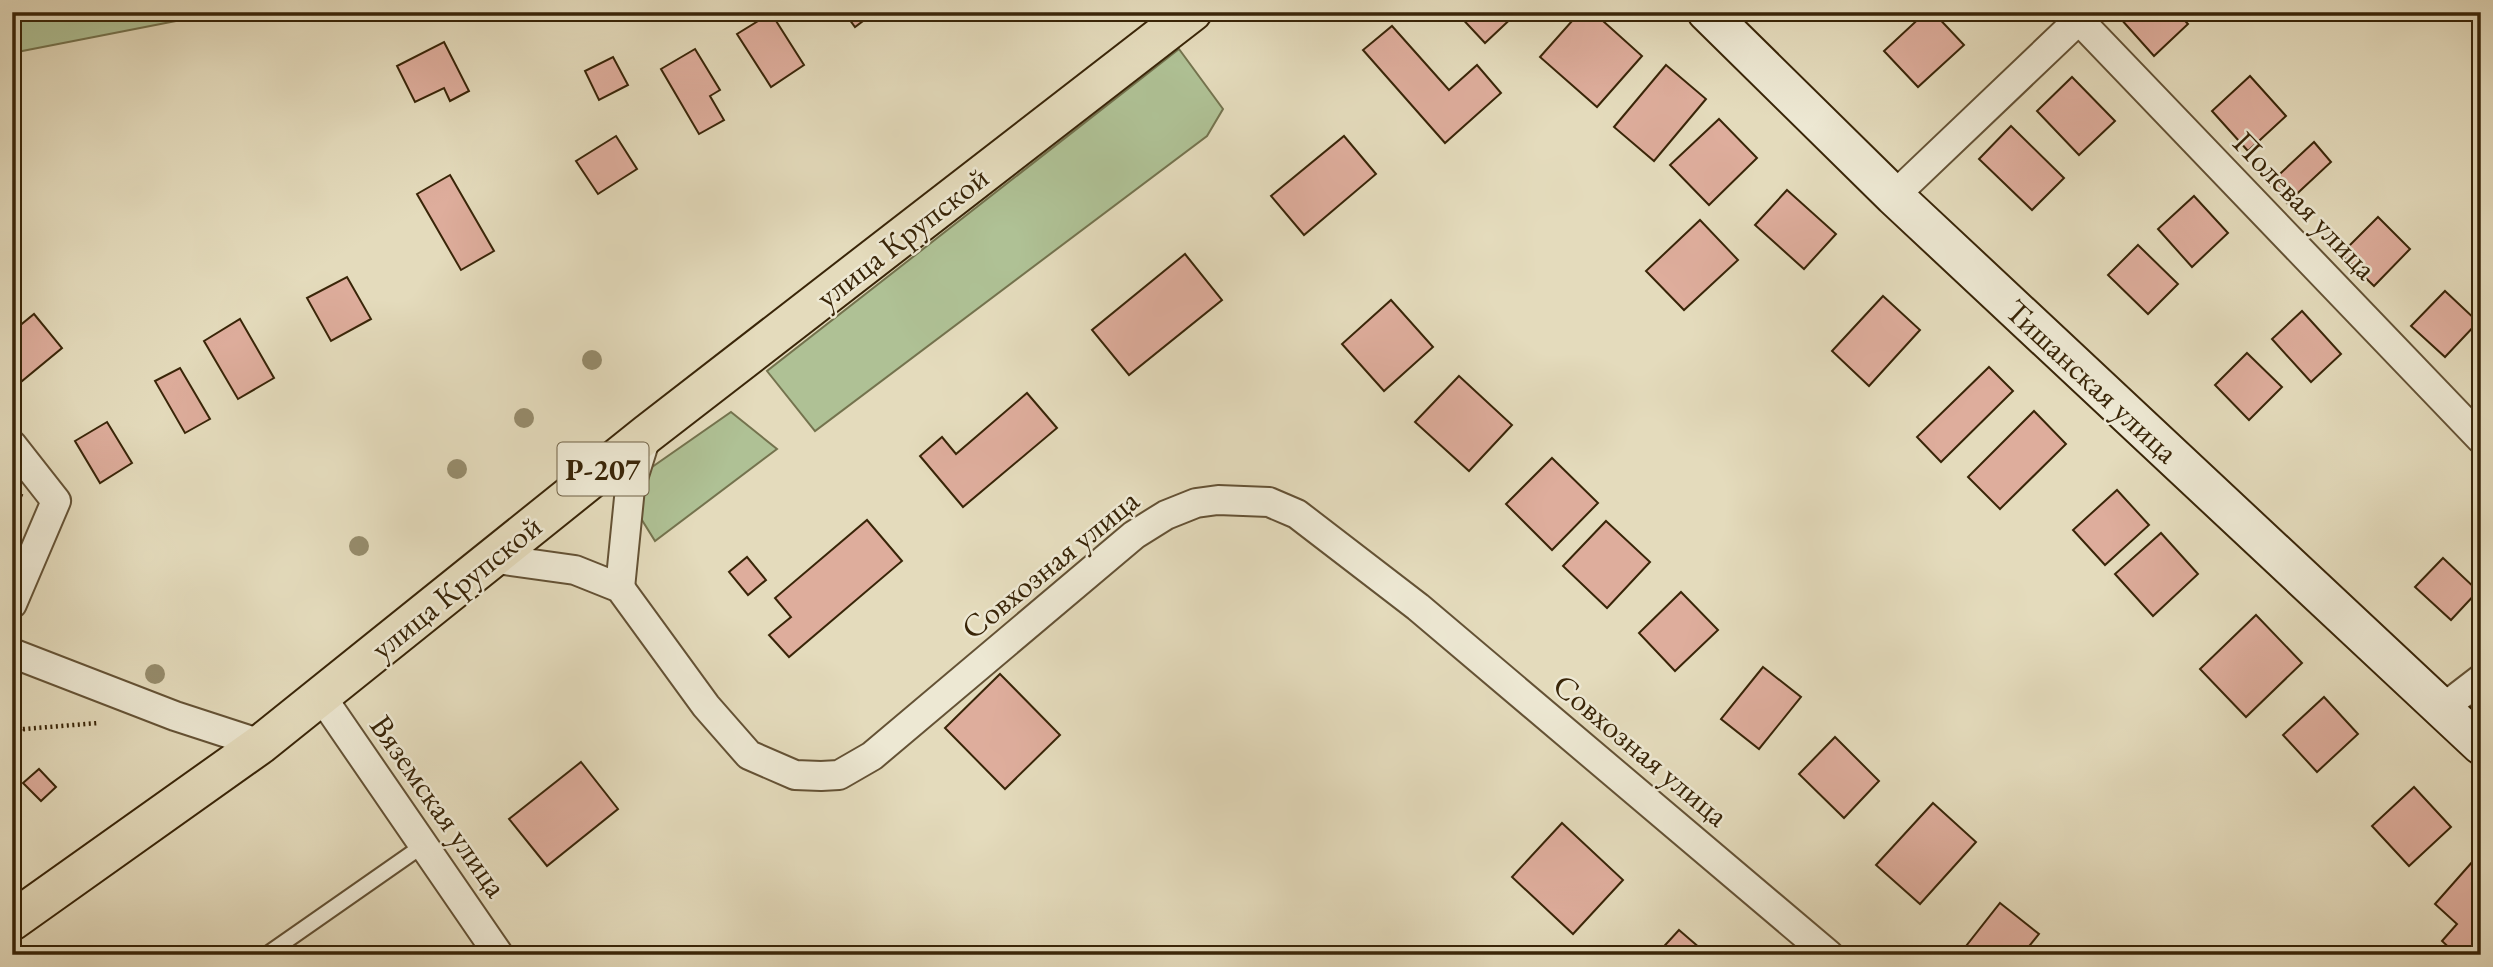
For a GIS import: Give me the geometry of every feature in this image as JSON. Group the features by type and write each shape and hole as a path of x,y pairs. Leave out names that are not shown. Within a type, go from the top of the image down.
{"main road":[{"name":"улица Крупской","path":"12,921 261,744 489,558 1192,12"},
{"name":"Тишанская улица","path":"1707,12 1894,196 2481,745"}],"street":[{"path":"1894,196 2083,16"},
{"name":"Полевая улица","path":"2083,16 2481,439"},
{"path":"489,558 575,570 620,588 629,488 647,434"},
{"path":"12,445 56,501 12,604"},
{"name":"Совхозная улица","path":"620,588 706,706 749,755 795,775 839,775 872,756 1134,535 1166,515 1196,503 1247,499 1269,502 1297,514 1418,607 1829,955"},
{"path":"12,653 175,716 261,744"},
{"path":"2442,709 2481,679"},
{"name":"Вяземская улица","path":"321,696 499,955"}],"lane":[{"path":"266,955 425,844"}],"path":[{"path":"12,730 106,722"},
{"path":"12,743 23,729"}],"green space":[{"path":"12,12 222,12 12,53"},
{"path":"1179,49 1223,109 1207,136 815,431 767,371"},
{"path":"731,412 777,449 655,541 622,488"}],"building":[{"path":"844,12 875,12 855,27"},
{"path":"1456,12 1518,12 1485,43"},
{"path":"1580,12 1593,12 1642,56 1597,107 1540,57"},
{"path":"1926,12 1933,12 1964,45 1918,87 1884,51"},
{"path":"2126,12 2177,12 2188,24 2154,56 2120,18"},
{"path":"771,13 804,65 771,87 737,34"},
{"path":"1392,26 1449,90 1477,65 1501,93 1445,143 1363,50"},
{"path":"444,42 469,91 450,101 444,88 415,102 397,66"},
{"path":"695,49 720,90 710,96 724,120 699,134 661,69"},
{"path":"613,57 628,85 599,100 585,71"},
{"path":"1666,65 1706,99 1654,161 1614,127"},
{"path":"2250,76 2286,116 2248,151 2212,111"},
{"path":"2072,77 2115,121 2079,155 2037,111"},
{"path":"1719,119 1757,158 1709,205 1670,165"},
{"path":"2011,126 2064,178 2032,210 1979,159"},
{"path":"616,136 637,169 598,194 576,161"},
{"path":"1344,136 1376,174 1304,235 1271,196"},
{"path":"2314,142 2331,162 2287,203 2269,184"},
{"path":"450,175 494,251 461,270 417,194"},
{"path":"1787,190 1836,234 1804,269 1755,225"},
{"path":"2194,196 2228,233 2192,267 2158,229"},
{"path":"2378,217 2410,249 2374,286 2341,254"},
{"path":"1700,220 1738,260 1684,310 1646,271"},
{"path":"2138,245 2178,284 2148,314 2108,275"},
{"path":"1185,254 1222,300 1129,375 1092,330"},
{"path":"347,277 371,319 331,341 307,298"},
{"path":"2445,291 2478,322 2445,357 2411,326"},
{"path":"1883,296 1920,330 1869,386 1832,351"},
{"path":"1391,300 1433,347 1384,391 1342,344"},
{"path":"2302,311 2341,354 2311,382 2272,339"},
{"path":"34,314 62,348 16,386 12,381 12,332"},
{"path":"240,319 274,378 238,399 204,341"},
{"path":"2247,353 2282,387 2249,420 2215,385"},
{"path":"1989,367 2013,391 1941,462 1917,437"},
{"path":"180,368 210,419 185,433 155,381"},
{"path":"1459,376 1512,425 1469,471 1415,422"},
{"path":"1027,393 1057,428 963,507 920,456 942,437 956,454"},
{"path":"2034,411 2066,444 2000,509 1968,477"},
{"path":"107,422 132,463 100,483 75,441"},
{"path":"1552,458 1598,503 1552,550 1506,504"},
{"path":"2117,490 2149,525 2105,565 2073,530"},
{"path":"12,491 22,495 12,517"},
{"path":"867,520 902,561 789,657 769,635 791,617 775,598"},
{"path":"1606,521 1650,562 1607,608 1563,566"},
{"path":"2161,533 2198,574 2153,616 2115,574"},
{"path":"747,557 766,580 748,595 729,572"},
{"path":"2443,558 2478,591 2451,620 2415,587"},
{"path":"1681,592 1718,630 1675,671 1639,633"},
{"path":"2256,615 2302,663 2246,717 2200,669"},
{"path":"1763,667 1801,697 1759,749 1721,719"},
{"path":"1000,674 1060,735 1005,789 945,728"},
{"path":"2324,697 2358,734 2317,772 2283,735"},
{"path":"1835,737 1879,781 1844,818 1799,774"},
{"path":"581,762 618,809 547,866 509,819"},
{"path":"39,769 56,787 41,801 23,783"},
{"path":"2414,787 2451,827 2409,866 2372,826"},
{"path":"1933,803 1976,842 1920,904 1876,865"},
{"path":"1562,823 1623,880 1573,934 1512,877"},
{"path":"2481,852 2481,939 2467,955 2457,955 2442,941 2457,924 2435,904"},
{"path":"2000,903 2039,934 2022,955 1959,955"},
{"path":"1679,930 1708,955 1656,955"}]}
